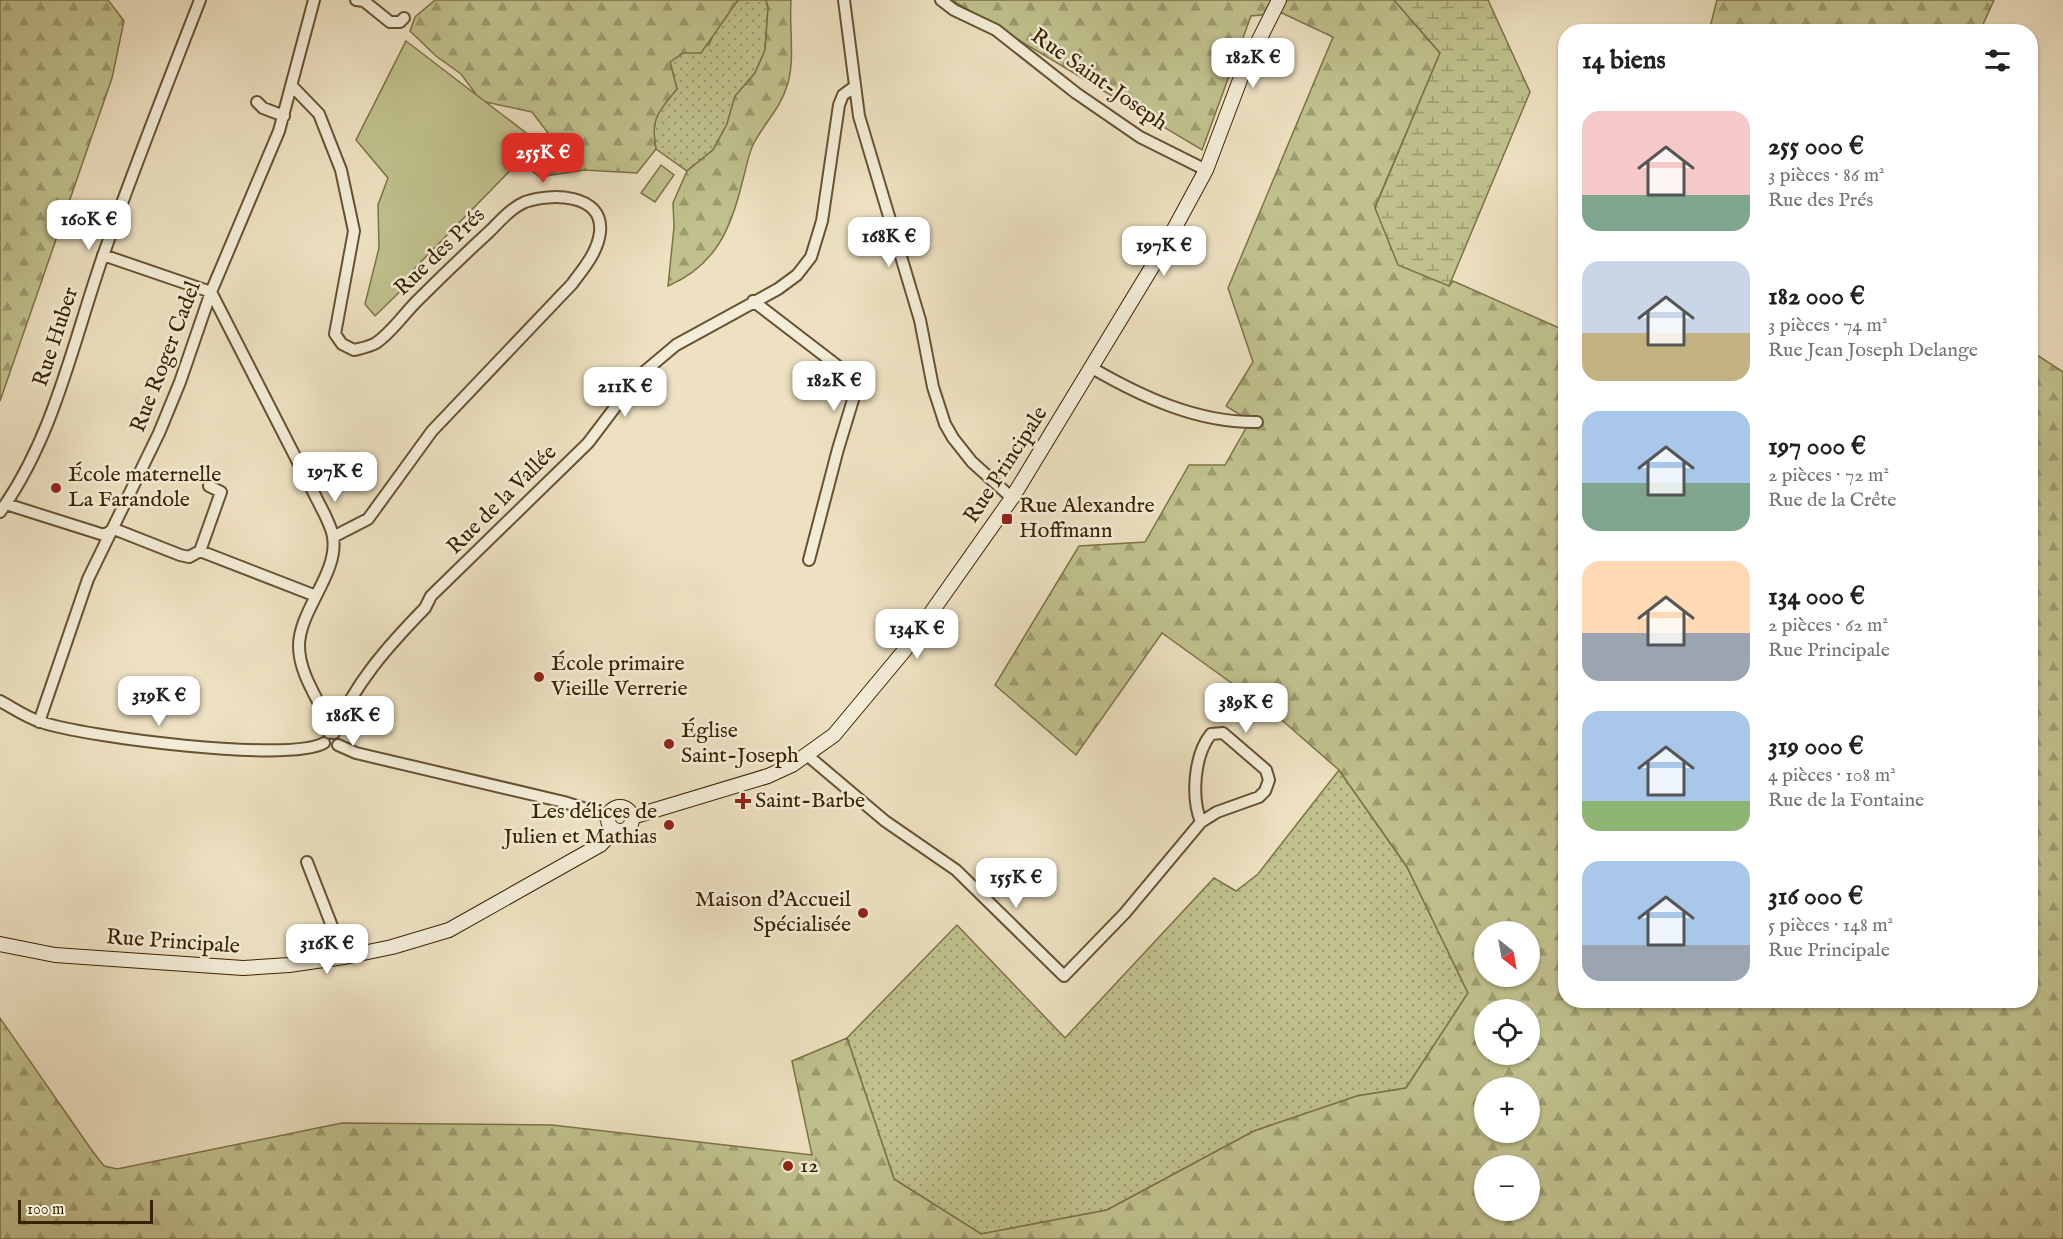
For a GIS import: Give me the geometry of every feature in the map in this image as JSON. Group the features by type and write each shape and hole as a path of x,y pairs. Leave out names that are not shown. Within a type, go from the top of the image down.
{"street":[{"name":"Rue Huber","path":"3,508 28,470 41,437 103,255 200,0"},
{"name":"Rue Roger Cadel","path":"39,722 88,579 114,530 180,382 211,292 284,116 314,0"},
{"path":"356,0 364,2 390,22 400,22 404,18"},
{"path":"844,0 859,116 920,320 933,387 945,424 972,462 1012,498"},
{"name":"Rue Saint-Joseph","path":"941,0 954,10 996,30 1076,93 1140,137 1206,170"},
{"name":"Rue Principale","path":"632,817 768,776 807,755 834,735 883,678 936,609 1012,498 1092,368 1206,170 1243,72 1279,0"},
{"name":"Rue des Prés","path":"292,86 319,114 341,170 354,231 335,334 342,344 354,350 377,343 453,265 511,211 524,203 567,197 584,202 593,209 599,220 600,232 588,262 572,284 432,431 368,519 333,537"},
{"name":"Rue de la Vallée","path":"329,736 366,673 425,608 431,596 588,443 639,377 676,345 784,285 811,257 822,221 839,105 843,94 854,87"},
{"path":"256,102 263,108 284,116"},
{"path":"103,255 211,292 321,505 333,537 333,554 302,628 299,647 305,670 329,724 329,749 338,746 356,753 564,802 608,816"},
{"path":"753,301 856,380 856,390 809,560"},
{"path":"1092,368 1119,384 1198,416 1257,422"},
{"path":"3,508 104,535 114,530 189,557 200,551 221,492 209,486"},
{"path":"200,551 316,596"},
{"path":"0,701 39,722 87,734 268,751 310,749 329,736"},
{"path":"807,755 885,821 956,870 1064,976 1125,913 1201,822 1217,812 1259,797 1265,791 1269,780 1266,770 1223,733 1210,734 1204,742 1196,780 1197,811 1201,822"},
{"path":"621,807 627,809 632,817 627,829 615,830 609,824 608,816 611,810 621,807"},
{"name":"Rue Principale","path":"0,944 55,955 243,968 289,965 344,957 392,947 449,930 600,845 615,830"},
{"path":"307,862 344,957"}],"green space":[{"path":"0,0 108,0 124,21 112,78 0,401"},
{"path":"435,0 738,0 701,53 683,53 670,62 677,89 657,116 654,130 656,149 637,173 584,170 540,177 526,167 548,133 532,112 481,101 461,74 436,56 410,31 415,17"},
{"path":"738,0 766,0 768,8 765,50 755,73 735,96 727,124 713,150 687,171 656,149 654,139 657,116 677,89 670,62 683,53 709,45 715,30"},
{"path":"766,0 791,0 791,63 785,92 752,147 738,200 719,244 698,268 668,286 674,227 673,203 687,171 713,150 727,124 735,96 755,73 765,50 768,8"},
{"path":"952,0 1394,0 1440,53 1375,207 1449,286 1453,281 1558,327 1558,1008 2038,1008 2038,356 2063,372 2063,1239 0,1239 0,1018 93,1152 104,1166 117,1169 342,1123 552,1125 812,1155 792,1061 847,1038 894,1179 981,1234 1107,1210 1254,1131 1357,1096 1406,1088 1468,993 1407,867 1339,770 1276,715 1162,633 1076,755 995,685 1079,546 1145,542 1189,465 1225,465 1250,421 1226,406 1253,362 1228,288 1333,37 1282,13 1251,16 1202,150"},
{"path":"1394,0 1488,0 1530,92 1449,286 1398,265 1375,208 1440,53"},
{"path":"1717,0 1994,0 1983,24 1711,24"},
{"path":"406,41 538,142 413,270 417,275 375,316 365,304 379,248 378,205 388,178 356,140"},
{"path":"661,165 674,175 655,202 641,193"},
{"path":"1339,770 1407,867 1468,993 1406,1088 1357,1096 1254,1131 1107,1210 981,1234 894,1179 847,1038 957,925 1065,1038 1214,878 1236,891 1258,874"}],"place":[{"name":"École maternelle La Farandole","path":"56,488"},
{"name":"Rue Alexandre Hoffmann","path":"1007,519"},
{"name":"École primaire Vieille Verrerie","path":"539,677"},
{"name":"Église Saint-Joseph","path":"669,744"},
{"name":"Saint-Barbe","path":"743,801"},
{"name":"Les délices de Julien et Mathias","path":"669,825"},
{"name":"Maison d'Accueil Spécialisée","path":"863,913"},
{"name":"12","path":"788,1166"}]}
